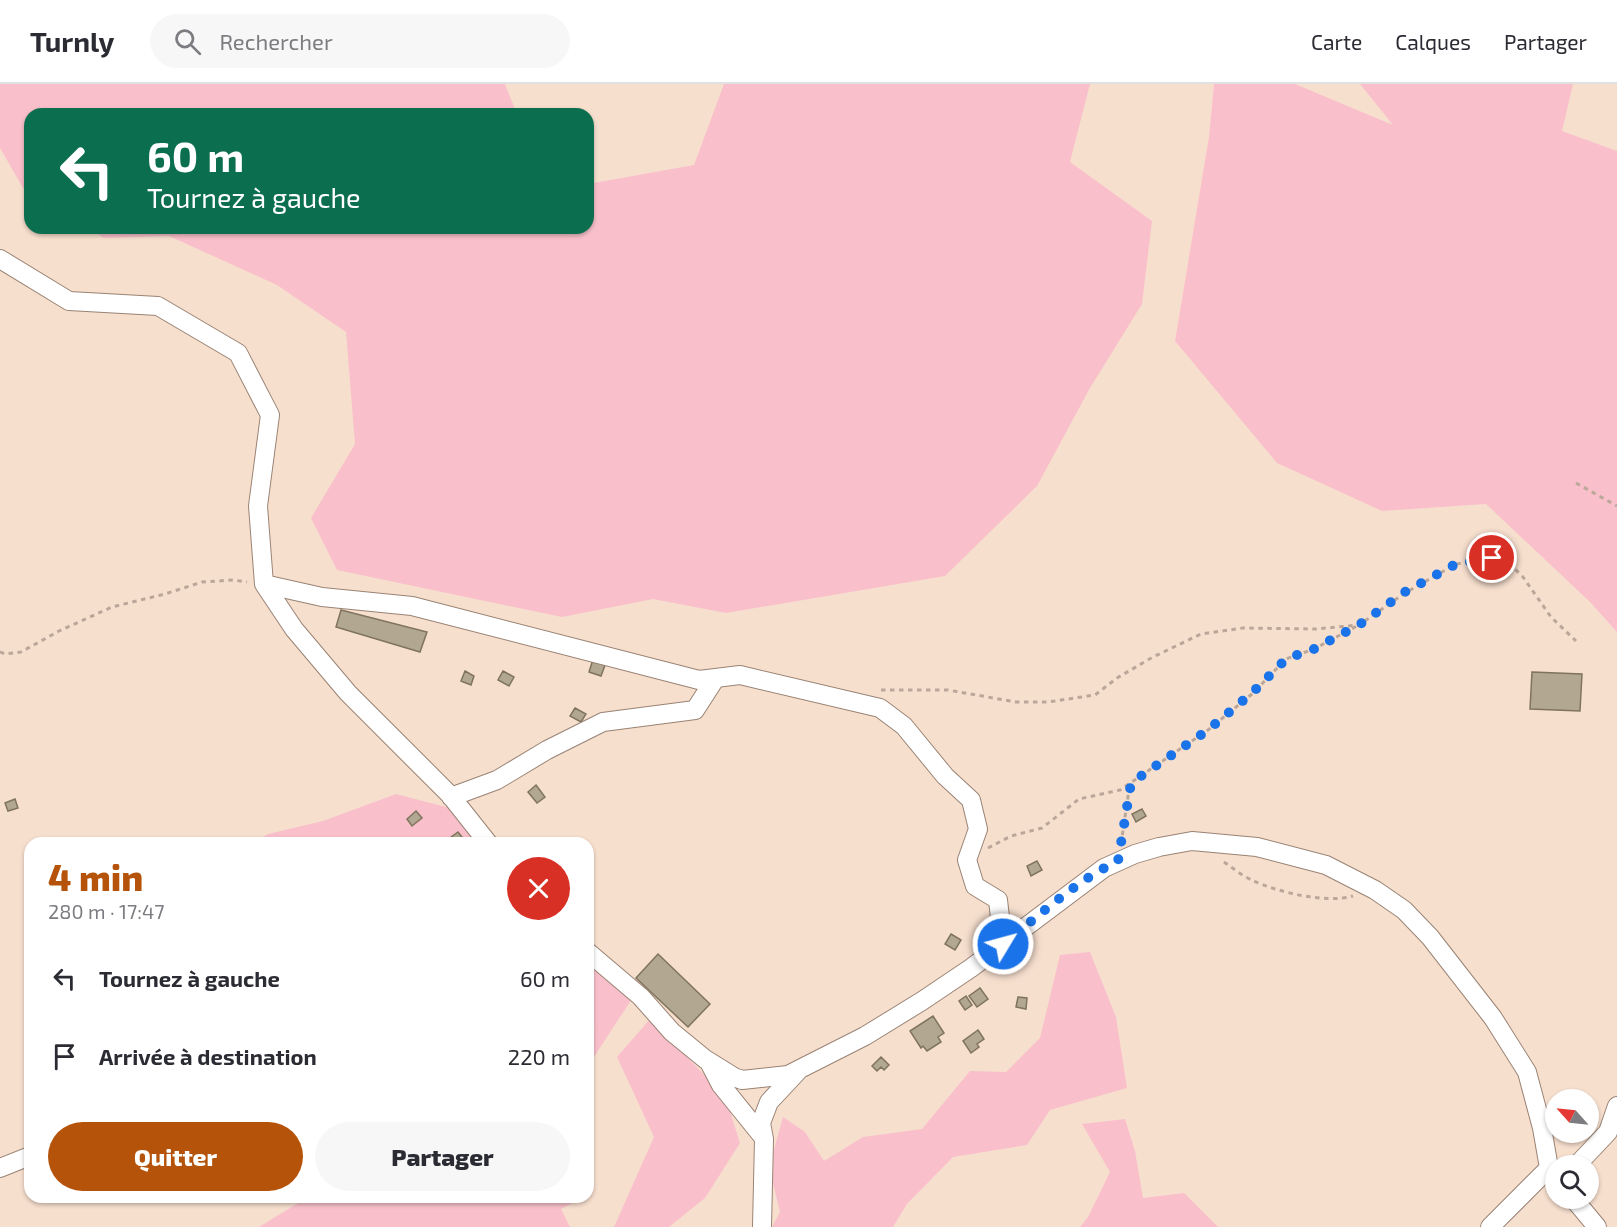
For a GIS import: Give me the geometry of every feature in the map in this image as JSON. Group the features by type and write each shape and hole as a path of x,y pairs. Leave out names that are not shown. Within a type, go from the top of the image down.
{"street":[{"path":"0,259 69,301 158,306 238,353 270,416 258,506 264,584 294,629 348,693 452,797 483,837"},
{"path":"264,584 322,597 412,606 699,680 740,675 880,708 904,726 945,776 971,800 978,830 967,860 975,886 998,900 1003,944"},
{"path":"452,797 497,780 548,750 603,722 695,710 715,679"},
{"path":"594,957 641,997 672,1032 734,1077 742,1080 788,1075 865,1036 971,968 1081,884 1118,861 1159,847 1192,841 1257,847 1326,865 1375,890 1404,910 1430,937 1492,1018 1527,1072 1548,1155"},
{"path":"709,1061 721,1085 764,1138"},
{"path":"762,1227 764,1138 761,1123 769,1102 800,1069"},
{"path":"1586,1155 1608,1132 1617,1106"},
{"path":"0,1168 24,1158"},
{"path":"1490,1227 1545,1178"},
{"path":"1582,1209 1597,1227"}],"path":[{"path":"1576,483 1617,506"},
{"path":"967,860 1011,836 1042,828 1079,799 1120,790 1208,730 1252,693 1286,659 1314,649 1359,625 1405,592 1456,564 1492,558 1509,563 1523,577 1551,617 1575,641"},
{"path":"0,652 5,654 21,652 59,631 112,607 202,582 233,580 264,584"},
{"path":"872,690 948,690 1016,702 1064,700 1095,694 1153,657 1201,634 1243,628 1316,629 1359,625"},
{"path":"1118,861 1131,783"},
{"path":"1218,857 1251,880 1275,889 1316,897 1348,898 1375,890"}],"shaded area":[{"path":"0,84 505,84 515,108 24,108 24,189 0,148"},
{"path":"724,84 1090,84 1070,162 1152,221 1142,304 1090,388 1037,486 945,576 726,613 653,599 562,617 337,570 311,518 355,444 346,332 277,285 169,236 104,238 98,234 594,234 594,183 694,165"},
{"path":"1214,84 1295,84 1393,125 1360,84 1573,84 1562,131 1617,151 1617,632 1590,602 1486,504 1382,511 1277,463 1175,341 1209,137"},
{"path":"396,794 450,808 474,837 263,837 323,821"},
{"path":"1090,952 1116,1017 1127,1088 1050,1110 1027,1145 953,1157 907,1204 893,1227 772,1227 780,1212 769,1167 783,1117 805,1132 824,1161 863,1137 922,1129 970,1071 1006,1072 1040,1038 1060,955"},
{"path":"594,966 643,982 594,1057"},
{"path":"650,1019 725,1096 740,1143 705,1198 669,1227 614,1227 654,1137 617,1057"},
{"path":"1125,1119 1135,1151 1143,1198 1184,1193 1218,1227 1080,1227 1088,1217 1110,1172 1082,1124"},
{"path":"298,1203 572,1203 561,1209 570,1227 259,1227"}],"building":[{"path":"341,610 427,632 420,652 336,627"},
{"path":"595,653 608,657 601,676 589,672"},
{"path":"465,671 474,676 471,685 461,681"},
{"path":"503,671 514,677 509,686 498,680"},
{"path":"1532,672 1582,674 1580,711 1530,709"},
{"path":"575,708 586,714 581,722 570,716"},
{"path":"536,785 545,797 537,803 528,792"},
{"path":"15,799 18,808 8,811 5,803"},
{"path":"1142,809 1146,816 1136,822 1132,814"},
{"path":"416,811 422,818 412,826 407,819"},
{"path":"458,832 462,837 451,837"},
{"path":"1037,861 1042,870 1031,876 1027,866"},
{"path":"951,934 961,940 955,950 945,944"},
{"path":"658,954 710,1004 688,1027 636,978"},
{"path":"980,988 988,999 977,1007 969,996"},
{"path":"966,996 972,1005 965,1010 959,1001"},
{"path":"1018,997 1027,998 1026,1009 1016,1007"},
{"path":"933,1016 944,1033 938,1037 941,1042 927,1051 923,1046 921,1048 910,1031"},
{"path":"978,1030 984,1039 971,1053 963,1041"},
{"path":"881,1057 889,1065 884,1070 881,1067 877,1071 872,1066"}],"route":[{"path":"1003,944 1081,884 1118,861 1131,783 1208,730 1252,693 1286,659 1314,649 1359,625 1405,592 1456,564 1492,558"}]}
